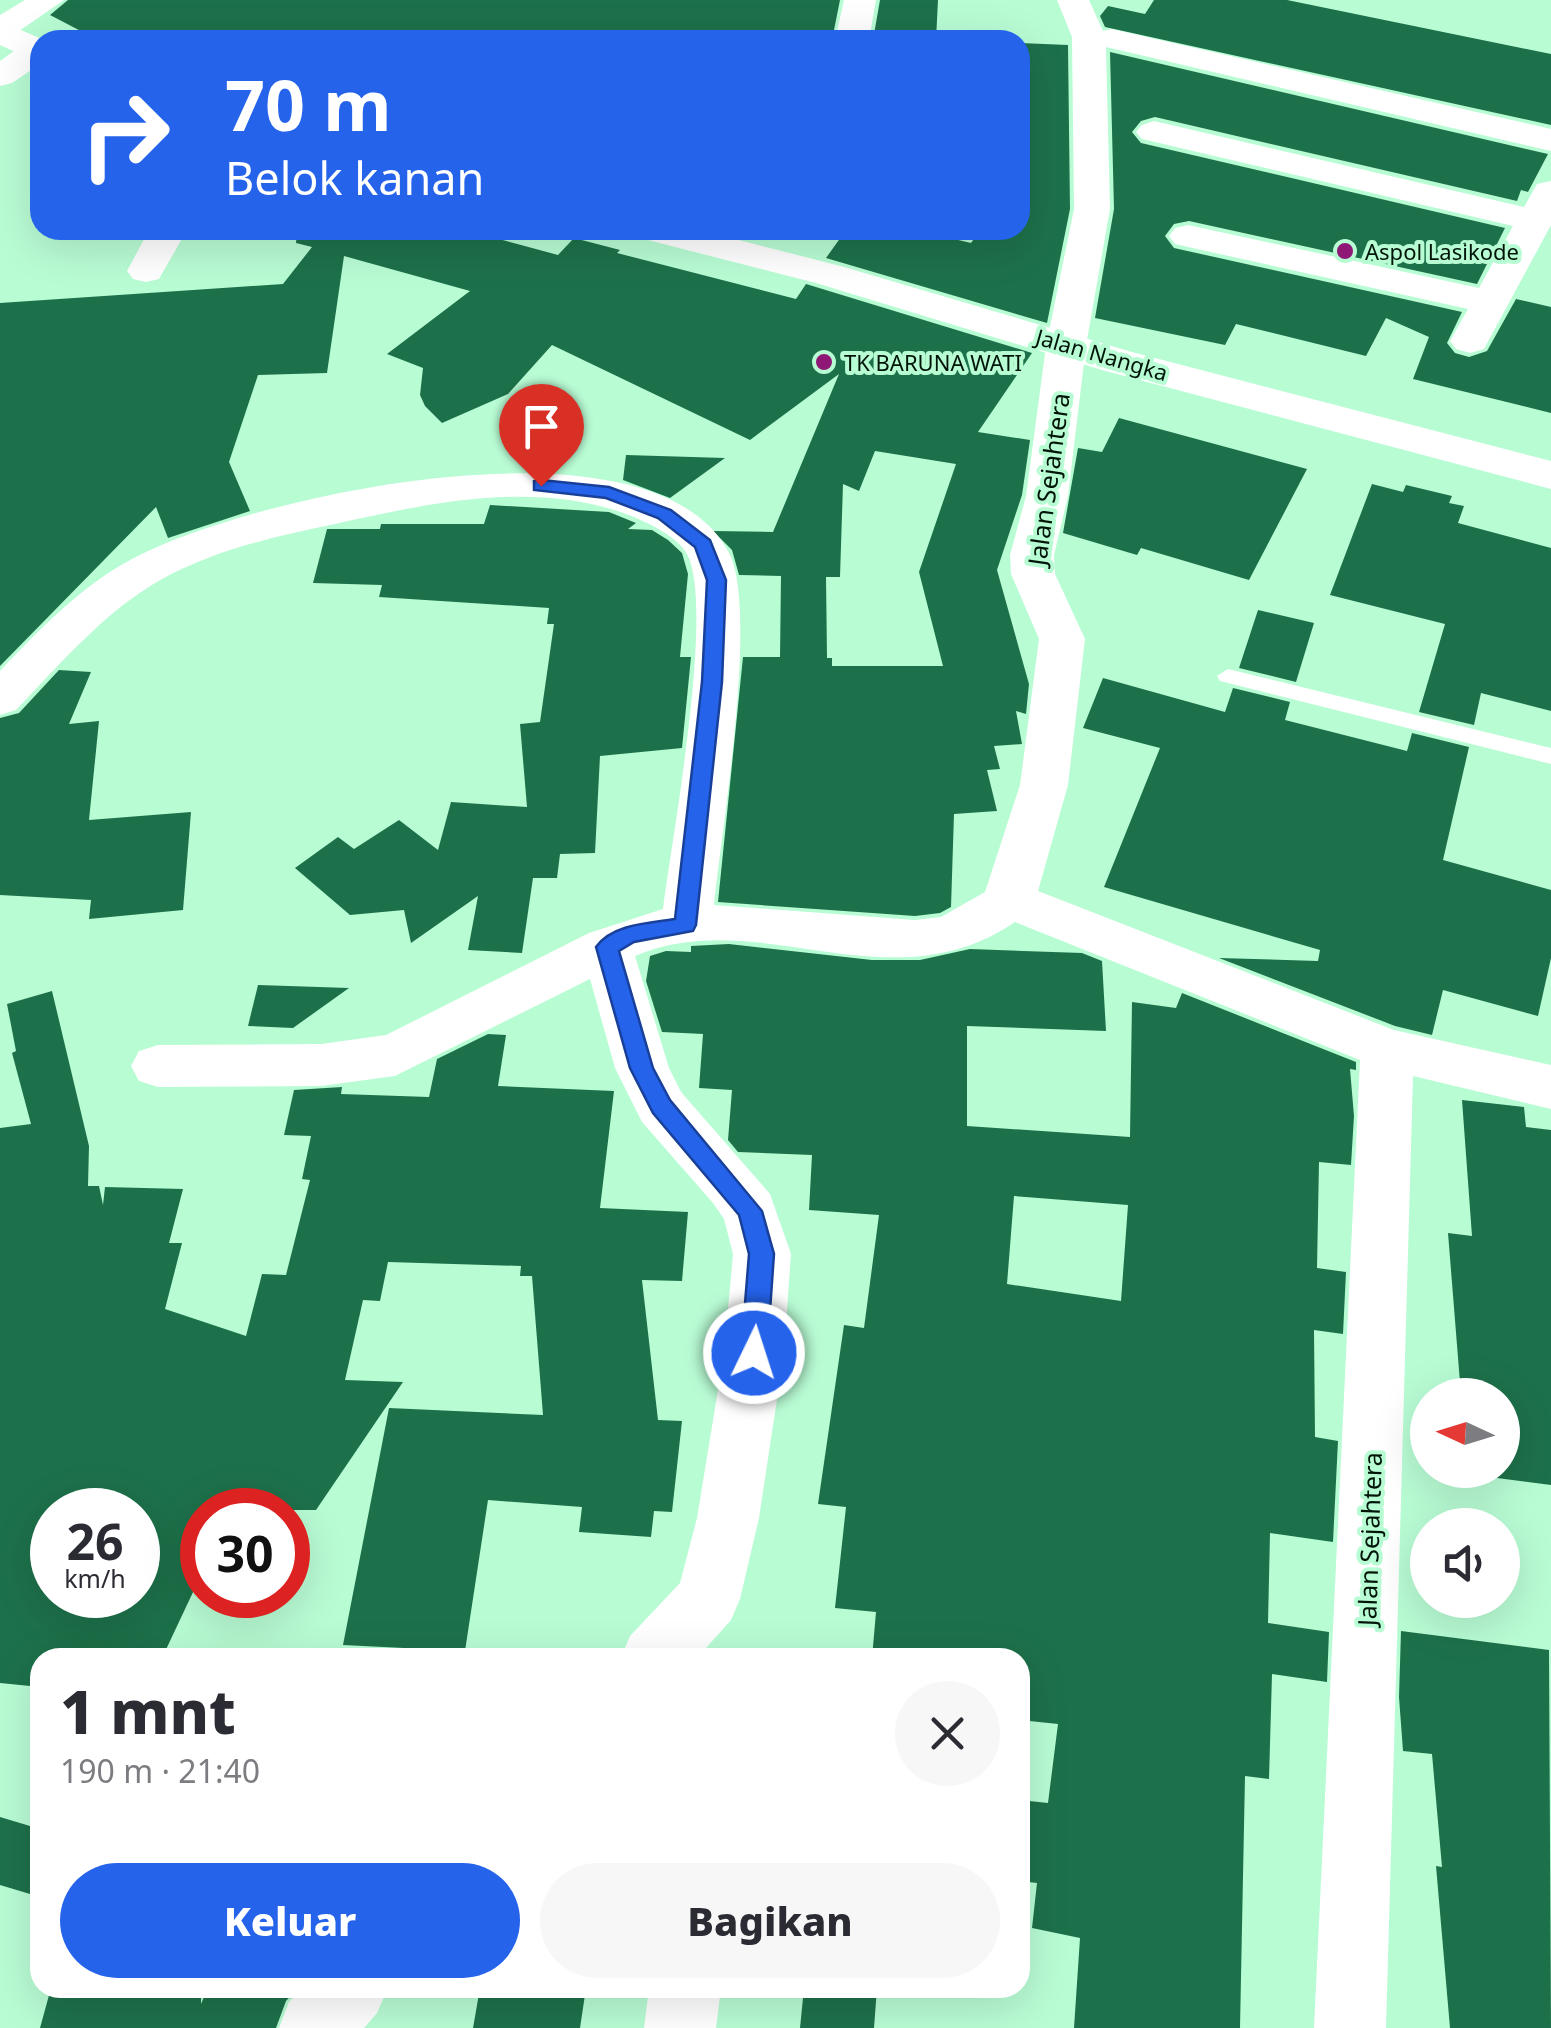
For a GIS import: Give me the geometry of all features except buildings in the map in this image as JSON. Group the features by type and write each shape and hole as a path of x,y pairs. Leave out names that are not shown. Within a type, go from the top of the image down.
{"street":[{"path":"30,47 0,30 48,0"},
{"path":"854,30 860,0"},
{"name":"Jalan Sejahtera","path":"1010,900 1044,785 1062,639 1033,574 1032,555 1048,496 1066,346 1092,210 1090,37 1073,0"},
{"path":"1112,39 1551,140"},
{"path":"0,76 30,56"},
{"path":"1154,132 1542,205 1470,341"},
{"path":"1188,236 1490,302"},
{"path":"146,271 163,240"},
{"name":"Jalan Nangka","path":"694,240 830,274 1066,346 1551,475"},
{"path":"0,699 103,600 144,571 192,547 269,524 438,488 522,485 609,492 664,514 688,529 712,559 717,580 712,682 686,925"},
{"path":"158,1066 188,1062 321,1065 395,1055 462,1017 630,935 704,923 898,940 948,935 1010,900 1386,1050 1551,1087"},
{"path":"607,947 642,1068 655,1094 750,1211 762,1254 754,1353 708,1628 672,1648"},
{"name":"Jalan Sejahtera","path":"1350,2028 1386,1050"},
{"path":"314,2028 342,1998"},
{"path":"680,2028 684,1998"}],"lane":[{"path":"1228,676 1551,756"}],"place":[{"name":"Aspol Lasikode","path":"1345,251"},
{"name":"TK BARUNA WATI","path":"824,362"}],"route":[{"path":"541,486 609,492 664,514 688,529 712,559 717,580 717,617 686,925 630,935 607,947 642,1068 662,1107 734,1187 750,1211 762,1254 754,1353"}]}
